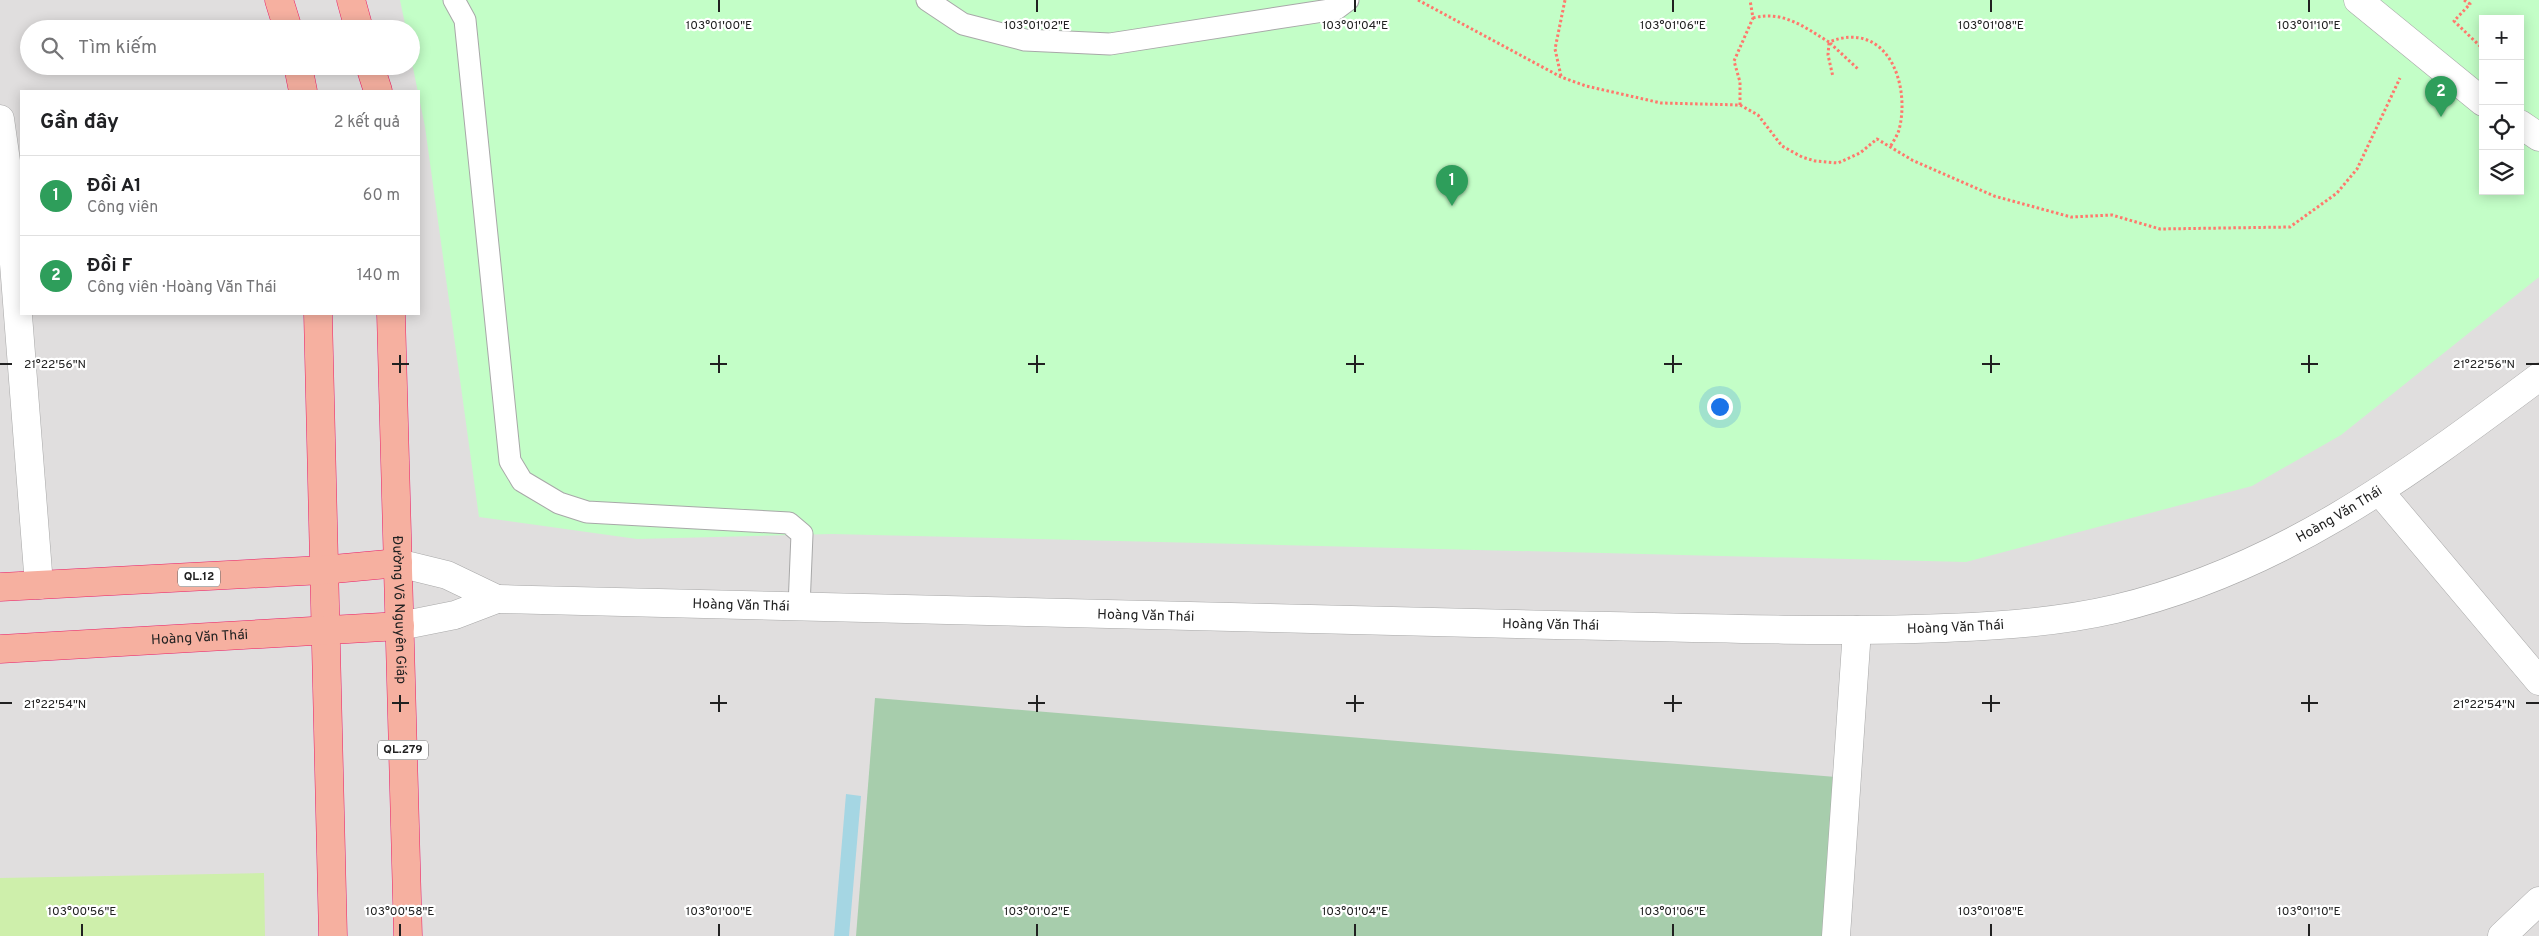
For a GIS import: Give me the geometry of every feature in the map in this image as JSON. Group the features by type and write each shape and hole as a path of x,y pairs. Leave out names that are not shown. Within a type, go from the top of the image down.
{"highway":[{"path":"279,0 285,20"},
{"path":"351,0 357,20"},
{"path":"300,75 303,90"},
{"path":"373,75 378,90"},
{"path":"318,315 333,936"},
{"name":"Đường Võ Nguyên Giáp","path":"391,315 408,936"},
{"name":"QL.12","path":"0,587 323,570 398,563"},
{"name":"Hoàng Văn Thái","path":"0,649 400,626"}],"street":[{"path":"2358,0 2414,48 2479,99"},
{"path":"0,120 6,162 39,585"},
{"path":"2524,127 2539,137"},
{"name":"Hoàng Văn Thái","path":"497,599 1330,621 1857,630 1992,627 2114,609 2179,590 2244,566 2309,534 2380,492 2539,377"},
{"path":"2380,492 2539,681"},
{"path":"398,563 447,576 497,599"},
{"path":"400,626 455,615 497,599"},
{"path":"1836,936 1857,630"},
{"path":"2502,936 2539,901"}],"lane":[{"path":"454,0 465,20 479,173 510,460 522,481 559,503 587,512 789,523 802,534 800,607"},
{"path":"927,0 963,24 1025,40 1110,44 1336,9 1348,0"}],"path":[{"path":"1418,0 1561,76 1586,86 1661,103 1740,105 1758,115 1782,146 1802,157 1838,163 1860,153 1877,140 1994,196 2071,217 2112,215 2160,229 2290,227 2337,193 2357,170 2414,48"},
{"path":"1561,76 1556,49 1565,0"},
{"path":"1740,105 1740,82 1734,61 1753,18 1750,0"},
{"path":"2464,0 2470,4 2454,22 2479,45"},
{"path":"1753,18 1766,15 1786,17 1829,42 1858,69"},
{"path":"1829,42 1843,37 1866,39 1889,57 1897,71 1901,88 1898,132 1890,147"},
{"path":"1829,42 1828,55 1833,76"}],"shaded area":[{"path":"0,0 2539,0 2539,936 0,936"}],"green space":[{"path":"400,0 2539,0 2539,277 2341,435 2252,486 1966,562 832,534 637,539 479,517 420,102 420,90 417,90 414,75 420,75 420,20 404,20"},
{"path":"875,698 1836,777 1824,936 856,936"},
{"path":"264,873 265,936 0,936 0,878"}],"water":[{"path":"846,794 861,796 849,936 834,936"}],"place":[{"name":"Đồi F","path":"2441,117"},
{"name":"Đồi A1","path":"1452,206"}]}
